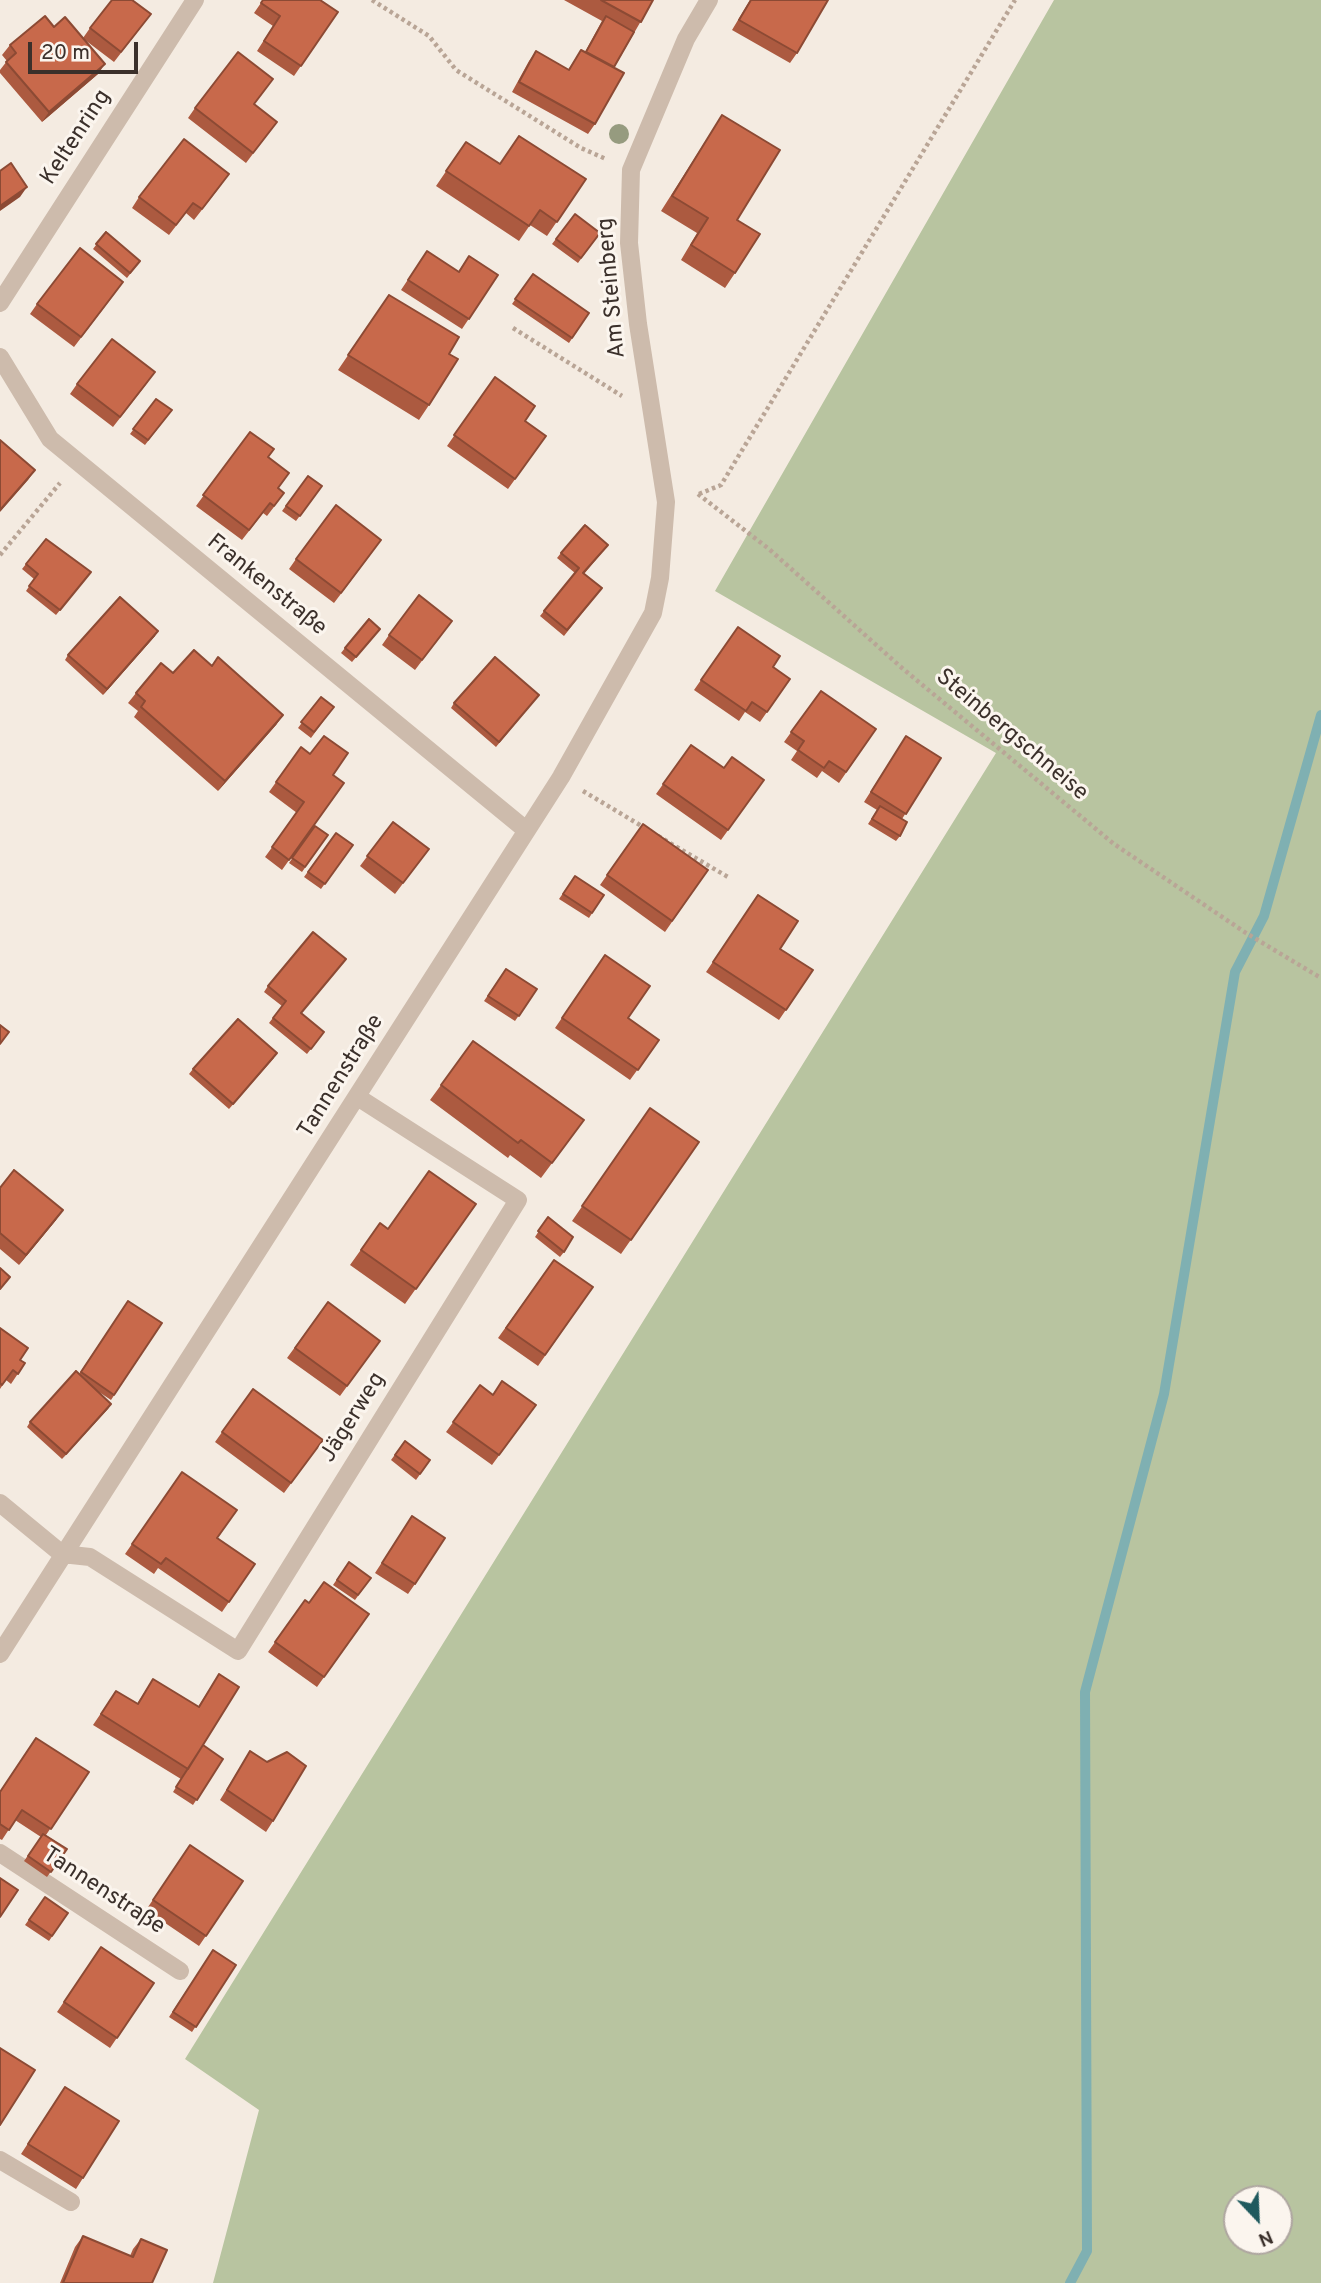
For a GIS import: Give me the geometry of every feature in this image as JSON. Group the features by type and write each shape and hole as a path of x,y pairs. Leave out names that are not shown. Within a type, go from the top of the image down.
{"street":[{"name":"Keltenring","path":"0,303 195,0"},
{"name":"Am Steinberg","path":"666,502 638,324 629,243 631,170 687,39 709,0"},
{"name":"Frankenstraße","path":"0,357 50,439 526,830"},
{"name":"Tannenstraße","path":"0,1654 62,1554 359,1098 561,777 653,613 660,578 666,502"},
{"name":"Jägerweg","path":"62,1554 90,1558 238,1651 519,1200 359,1098"},
{"path":"0,1503 62,1554"},
{"name":"Tannenstraße","path":"0,1853 180,1971"},
{"path":"0,2160 71,2202"}],"path":[{"path":"372,0 429,36 456,70 587,151"},
{"path":"666,502 721,485 1015,0"},
{"path":"513,328 654,417"},
{"path":"0,555 78,463"},
{"name":"Steinbergschneise","path":"698,494 769,549 902,668 1114,845 1246,933 1321,978"},
{"path":"561,777 728,877"}],"green space":[{"path":"1054,0 1321,0 1321,2283 213,2283 259,2110 185,2059 996,753 715,591"}],"building":[{"path":"112,0 132,0 151,14 121,52 90,28"},
{"path":"263,0 320,0 338,12 301,66 264,41 280,16 261,3"},
{"path":"601,0 653,0 641,22"},
{"path":"751,0 828,0 797,53 739,20"},
{"path":"45,16 54,27 65,17 105,64 49,112 6,62 16,53 10,45"},
{"path":"606,16 634,32 614,67 586,52"},
{"path":"581,50 624,73 595,124 519,82 536,51 569,70"},
{"path":"238,52 273,79 254,104 277,122 253,153 195,108"},
{"path":"722,115 780,150 737,220 760,234 735,273 691,245 708,218 672,196"},
{"path":"519,136 586,179 557,222 540,210 529,226 446,171 466,142 500,164"},
{"path":"184,139 229,174 202,209 193,203 176,225 139,197"},
{"path":"11,163 27,187 0,206 0,171"},
{"path":"575,214 600,233 581,258 556,239"},
{"path":"106,232 140,261 130,273 96,244"},
{"path":"80,248 123,282 81,337 37,304"},
{"path":"427,251 459,272 469,256 498,275 469,319 408,280"},
{"path":"533,274 589,313 572,338 515,299"},
{"path":"389,295 459,337 449,354 458,359 429,405 348,355"},
{"path":"112,339 155,372 120,417 77,384"},
{"path":"495,377 535,406 525,421 546,436 515,479 454,435"},
{"path":"156,399 172,410 148,440 133,429"},
{"path":"250,432 274,449 268,457 289,473 278,488 284,493 274,506 270,503 249,530 203,495"},
{"path":"0,440 35,470 0,510"},
{"path":"308,476 322,486 300,516 286,506"},
{"path":"336,505 381,540 341,593 296,559"},
{"path":"585,525 608,545 583,573 602,588 567,630 544,611 579,568 561,553"},
{"path":"46,539 91,572 60,610 29,586 38,574 26,564"},
{"path":"419,595 452,621 422,660 389,635"},
{"path":"120,597 158,631 107,689 68,655"},
{"path":"369,619 380,629 356,657 345,648"},
{"path":"738,627 780,656 773,667 790,679 767,712 752,702 746,711 701,680"},
{"path":"194,650 212,666 218,657 283,715 225,781 141,707 145,701 136,693 161,663 173,673"},
{"path":"495,657 539,695 499,742 454,703"},
{"path":"821,691 876,729 846,772 829,761 824,768 798,750 804,741 791,732"},
{"path":"321,697 334,707 314,732 301,722"},
{"path":"324,736 348,753 333,775 344,783 289,860 272,847 304,802 276,782 301,747 310,754"},
{"path":"906,736 941,758 906,814 871,792"},
{"path":"691,745 724,768 732,757 764,780 728,830 663,784"},
{"path":"880,806 907,822 900,836 872,819"},
{"path":"393,822 429,849 403,883 367,856"},
{"path":"643,824 708,870 672,921 607,875"},
{"path":"315,826 328,835 305,867 292,858"},
{"path":"336,833 353,845 325,884 308,872"},
{"path":"575,876 604,895 592,913 563,894"},
{"path":"758,895 798,921 780,949 813,970 786,1010 713,962"},
{"path":"313,932 346,959 301,1013 324,1032 311,1049 273,1018 286,1001 268,986"},
{"path":"605,955 650,986 628,1018 659,1040 638,1070 562,1018"},
{"path":"506,969 537,989 519,1016 488,996"},
{"path":"238,1019 277,1053 233,1104 193,1069"},
{"path":"0,1025 9,1032 0,1044"},
{"path":"473,1041 584,1120 552,1163 521,1140 518,1143 441,1085"},
{"path":"650,1108 699,1142 631,1240 582,1206"},
{"path":"14,1170 63,1210 26,1255 0,1233 0,1188"},
{"path":"429,1171 476,1204 416,1289 361,1250 380,1223 388,1229"},
{"path":"548,1217 573,1237 564,1252 538,1231"},
{"path":"554,1260 593,1287 545,1355 506,1328"},
{"path":"0,1268 10,1277 0,1289"},
{"path":"128,1301 162,1323 114,1395 81,1372"},
{"path":"328,1302 380,1341 347,1386 295,1348"},
{"path":"0,1328 28,1348 20,1360 25,1363 18,1374 13,1370 2,1385 0,1383"},
{"path":"76,1371 111,1404 66,1454 30,1422"},
{"path":"502,1381 536,1405 499,1455 453,1422 480,1385 493,1395"},
{"path":"253,1389 323,1440 291,1483 222,1432"},
{"path":"405,1441 430,1460 420,1474 395,1455"},
{"path":"182,1472 237,1510 217,1538 255,1564 229,1602 166,1558 161,1564 132,1544"},
{"path":"412,1516 445,1538 415,1584 382,1563"},
{"path":"349,1562 371,1578 358,1595 337,1580"},
{"path":"324,1582 369,1614 324,1677 275,1642 305,1600 309,1603"},
{"path":"219,1674 239,1687 188,1769 101,1714 116,1691 138,1704 153,1679 199,1707"},
{"path":"36,1738 89,1772 51,1829 22,1810 9,1830 0,1824 0,1792"},
{"path":"203,1745 223,1759 197,1800 176,1787"},
{"path":"250,1751 267,1762 287,1752 306,1766 273,1821 227,1790"},
{"path":"43,1834 67,1849 51,1872 28,1856"},
{"path":"190,1845 243,1881 206,1936 153,1900"},
{"path":"0,1878 18,1890 0,1917"},
{"path":"45,1897 68,1913 52,1936 29,1920"},
{"path":"101,1947 154,1983 117,2038 64,2002"},
{"path":"213,1950 236,1965 196,2027 173,2012"},
{"path":"0,2048 35,2070 0,2125"},
{"path":"65,2087 119,2121 83,2178 28,2144"},
{"path":"83,2236 133,2257 141,2239 167,2250 152,2283 63,2283"}],"waterway":[{"path":"1070,2283 1087,2251 1085,1692 1164,1394 1235,972 1264,916 1321,715"}]}
